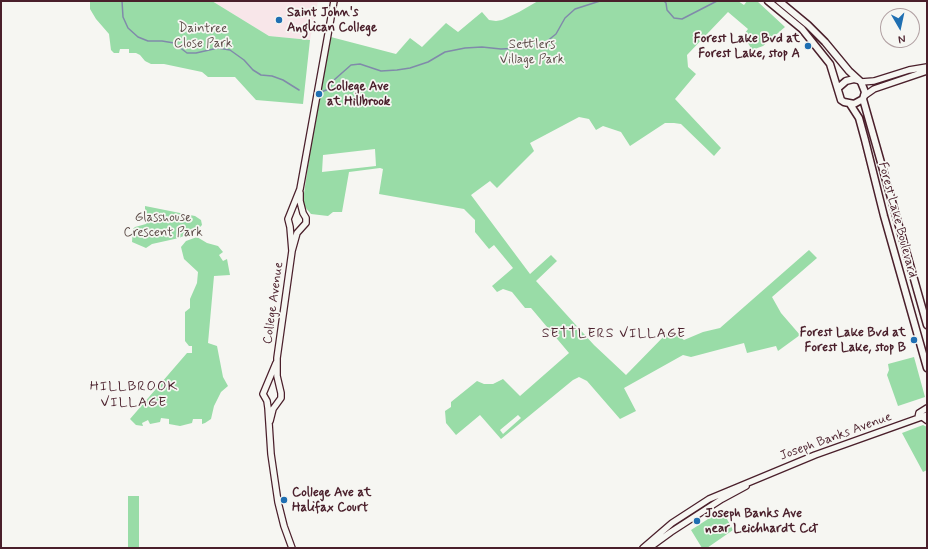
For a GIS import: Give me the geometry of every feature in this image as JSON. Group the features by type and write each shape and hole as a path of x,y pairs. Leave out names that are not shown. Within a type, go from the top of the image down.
{"main road":[{"path":"768,1 802,29 830,64 841,100 854,104 863,98 864,89 859,81 819,36 798,16 779,1"},
{"path":"838,88 846,81 854,79 859,81"},
{"name":"Forest Lake Boulevard","path":"863,98 927,325"},
{"name":"Forest Lake Boulevard","path":"850,104 859,118 884,216 927,368"}],"street":[{"name":"College Avenue","path":"292,251 288,219 300,189 334,1"},
{"path":"859,81 874,81 927,66"},
{"path":"863,98 874,89 927,71"},
{"name":"College Avenue","path":"270,422 273,408 281,398 282,394 279,388 277,376 277,358 292,251 297,233 306,223 306,218 300,201 300,189"},
{"path":"291,214 297,211 303,213"},
{"path":"290,227 294,229 301,229"},
{"name":"College Avenue","path":"277,358 263,394 267,401 270,422 270,454 274,479 284,526 292,548"},
{"path":"267,386 274,385 279,388"},
{"path":"267,401 272,403 278,401"},
{"name":"Joseph Banks Avenue","path":"643,548 672,523 709,499 761,476 815,455 924,418 919,413 927,408"},
{"name":"Joseph Banks Avenue","path":"650,548 671,532 761,476"}],"shaded area":[{"name":"Saint John's Anglican College","path":"212,1 318,1 310,40 269,36"}],"green space":[{"name":"Daintree Close Park","path":"90,1 212,1 269,36 310,40 303,104 256,100 235,77 208,77 202,72 164,64 151,64 136,53 129,53 129,49 120,49 119,53 114,53 111,50 109,34 96,19 90,9"},
{"name":"Settlers Village Park","path":"538,1 738,1 744,5 747,1 757,1 785,27 763,46 752,50 745,33 748,29 728,12 687,55 688,67 696,74 675,99 721,148 714,156 681,124 665,123 630,146 621,132 603,126 596,130 589,119 579,117 530,143 534,151 497,188 490,181 471,195 530,274 551,255 557,261 536,281 594,345 626,375 670,330 684,340 703,332 720,328 809,250 817,258 772,297 781,313 800,335 778,351 776,346 747,353 744,343 691,357 683,355 624,388 636,411 620,419 587,381 579,377 573,380 501,439 480,415 456,435 446,423 445,411 451,407 451,402 477,381 484,384 493,384 503,379 520,396 569,353 531,308 525,308 512,292 503,289 497,292 492,286 513,268 494,245 489,249 475,232 475,220 464,209 379,194 383,169 380,168 349,172 342,212 333,212 328,216 311,214 305,207 303,200 327,36 396,54 410,38 422,47 446,23 458,32 482,12 489,20 496,21 502,20","holes":["375,149 376,166 322,172 323,155","518,415 521,418 503,434 500,430"]},
{"name":"Glasshouse Crescent Park","path":"145,206 195,216 201,220 202,225 197,230 179,238 152,244 146,248 132,242 133,229 146,224 148,220"},
{"path":"197,237 207,243 218,246 223,252 219,255 223,261 227,259 230,275 214,276 208,343 217,346 223,377 228,386 221,392 214,406 211,419 205,423 202,424 202,419 193,419 192,423 180,426 169,424 169,419 161,418 160,422 150,424 148,420 142,423 143,426 136,425 130,419 187,353 192,353 192,346 189,346 185,341 185,312 190,308 190,299 197,283 198,272 184,259 181,247 186,241"},
{"path":"914,357 925,397 898,406 887,375 889,370 888,364"},
{"path":"923,425 927,427 927,470 923,472 902,433"},
{"path":"128,496 139,496 139,547 128,548"},
{"path":"722,510 733,530 707,548 702,548 691,530"}],"waterway":[{"path":"122,1 123,17 128,28 138,37 148,41 174,43 187,53 196,53 218,48 230,50 261,75 272,76 283,80 299,90"},
{"path":"321,92 329,89 334,80 351,65 360,64 381,71 397,70 410,68 428,62 445,52 465,48 482,47 501,49 522,48 537,45 546,42 556,34 565,18 575,9 600,1"},
{"path":"664,1 666,3 667,10 674,18 682,19 717,1"}],"place":[{"name":"Saint John's Anglican College","path":"279,20"},
{"name":"Forest Lake Bvd at Forest Lake, stop A","path":"808,46"},
{"name":"College Ave at Hillbrook","path":"319,94"},
{"name":"Forest Lake Bvd at Forest Lake, stop B","path":"914,340"},
{"name":"College Ave at Halifax Court","path":"284,500"},
{"name":"Joseph Banks Ave near Leichhardt Cct","path":"697,521"}],"district":[{"name":"SETTLERS VILLAGE","path":"614,334"},
{"name":"HILLBROOK VILLAGE","path":"134,396"}]}
